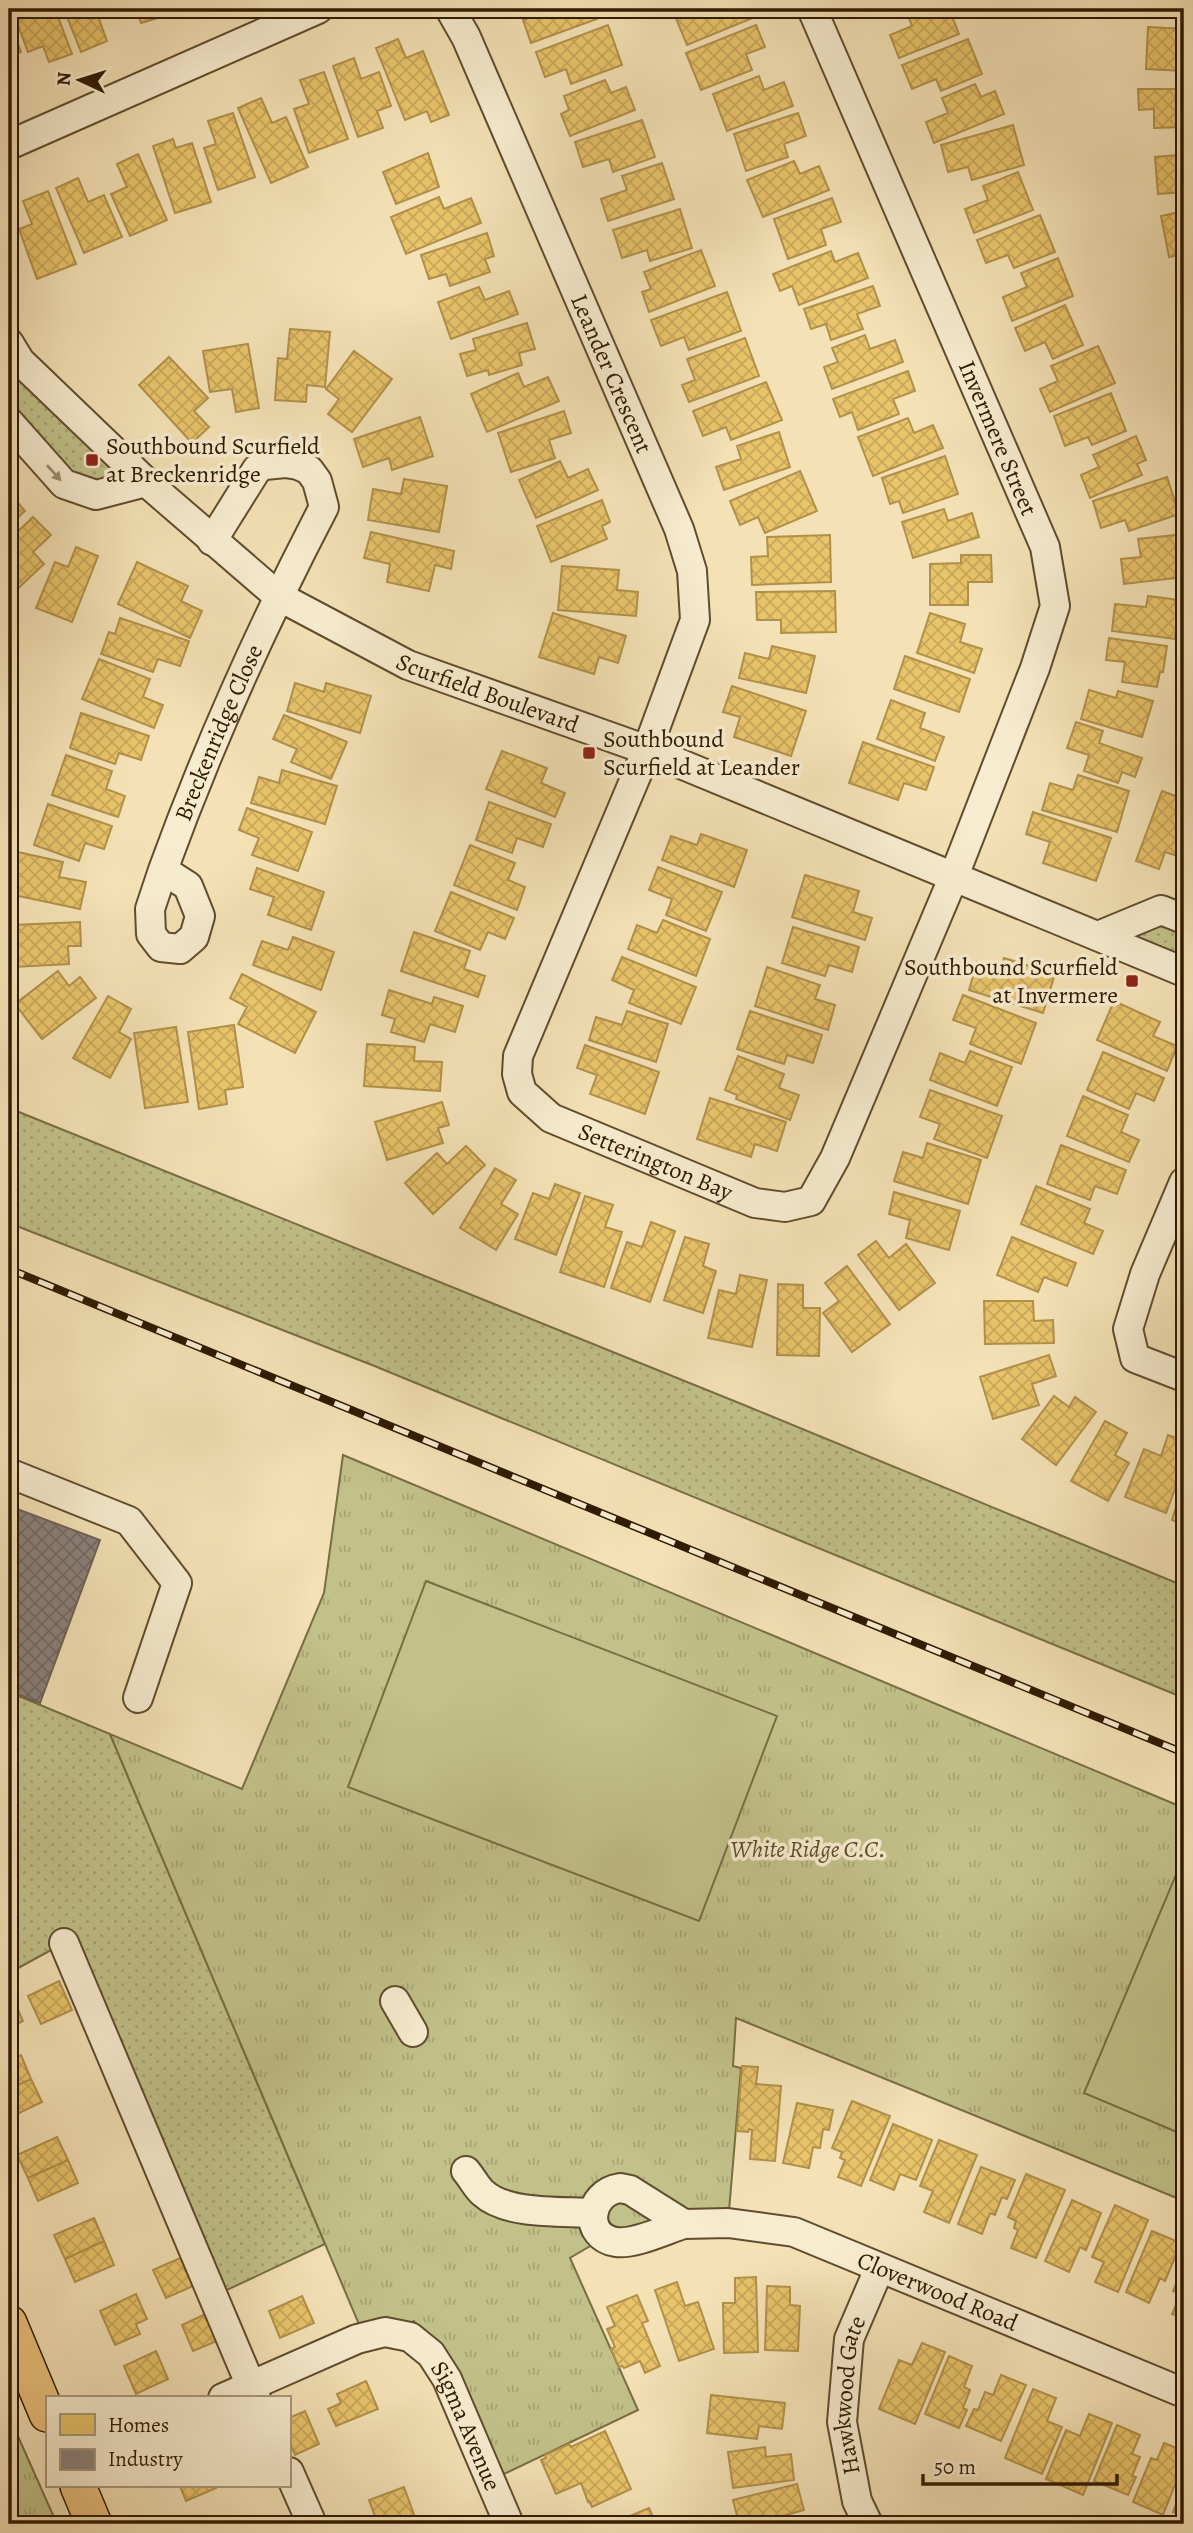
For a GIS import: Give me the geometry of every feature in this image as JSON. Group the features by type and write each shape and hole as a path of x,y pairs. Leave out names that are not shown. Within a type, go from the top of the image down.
{"main road":[{"path":"9,2323 46,2412"},
{"path":"79,2488 94,2524"}],"street":[{"path":"9,145 318,9"},
{"name":"Leander Crescent","path":"450,9 467,37 668,504 692,571 695,620 647,750"},
{"name":"Invermere Street","path":"812,9 1045,547 1054,594 1055,606 1035,668 954,876"},
{"name":"Scurfield Boulevard","path":"9,343 20,361 146,482 278,596 408,664 647,750 1184,972"},
{"path":"9,422 64,484 96,495 146,482"},
{"name":"Breckenridge Close","path":"163,870 189,797 278,596 324,507 317,481 309,470 298,465 274,463 257,469 212,541"},
{"name":"Setterington Bay","path":"647,750 534,1014 518,1056 517,1074 522,1092 551,1118 755,1203 785,1208 811,1201 835,1158 954,876"},
{"path":"1098,936 1161,910 1184,919"},
{"path":"1184,1182 1145,1274 1128,1329 1135,1358 1184,1377"},
{"path":"9,1473 129,1521 177,1583 138,1698"},
{"path":"64,1943 254,2392 233,2396"},
{"path":"395,2001 413,2032"},
{"path":"466,2171 482,2193 512,2208 592,2213 598,2199 613,2189 620,2188 630,2190 684,2224"},
{"name":"Cloverwood Road","path":"592,2213 596,2228 604,2238 620,2243 684,2224 728,2223 794,2232 1184,2393"},
{"name":"Hawkwood Gate","path":"868,2524 857,2501 842,2422 849,2339 879,2269"},
{"name":"Sigma Avenue","path":"254,2392 357,2339 385,2332 410,2337 431,2354 447,2379 509,2524"},
{"path":"290,2474 312,2524"}],"green space":[{"path":"9,343 146,482 96,495 9,422"},
{"path":"1184,919 1184,972 1098,936"},
{"path":"9,1108 1184,1586 1184,1698 372,1365 9,1223"},
{"name":"White Ridge C.C.","path":"343,1455 1184,1808 1184,2201 736,2018 733,2066 741,2068 728,2223 604,2238 570,2258 638,2410 485,2483 414,2321 366,2341 110,1734 242,1789 324,1593"},
{"path":"426,1581 777,1716 699,1921 348,1787"},
{"path":"9,1692 110,1734 325,2244 214,2296 64,1943 9,1973"},
{"path":"1178,1870 1184,1873 1184,2135 1084,2093"},
{"path":"9,2416 57,2524 9,2524"}],"building: Homes":[{"path":"12,9 55,9 72,54 49,62 43,46 28,52"},
{"path":"64,9 108,9 111,14 99,19 107,41 81,52"},
{"path":"136,9 159,9 161,17 141,23"},
{"path":"538,9 593,9 597,19 531,43 523,20 540,13"},
{"path":"672,9 751,9 755,17 687,45"},
{"path":"916,9 949,9 959,34 899,58 890,35 912,26 907,13"},
{"path":"9,20 21,52 9,57"},
{"path":"608,25 622,65 571,84 566,69 545,77 536,52"},
{"path":"756,25 765,47 746,54 752,70 701,90 686,53"},
{"path":"1148,27 1184,29 1184,71 1146,69"},
{"path":"398,39 406,58 423,51 449,115 431,122 427,111 405,120 376,48"},
{"path":"968,39 982,74 941,91 936,79 912,89 902,65"},
{"path":"9,57 17,78 9,82"},
{"path":"354,58 361,79 379,72 391,106 377,111 383,128 358,137 333,66"},
{"path":"324,72 348,139 309,153 294,109 309,104 300,80"},
{"path":"759,76 764,90 784,82 793,106 727,131 713,94"},
{"path":"605,80 611,93 626,87 635,110 570,136 561,114 569,110 564,96"},
{"path":"975,84 981,97 995,91 1004,114 934,143 926,122 948,113 942,98"},
{"path":"1138,89 1184,89 1184,127 1154,128 1154,109 1139,110"},
{"path":"261,98 272,123 286,117 308,167 271,183 238,108"},
{"path":"233,113 255,177 218,190 204,148 216,144 208,121"},
{"path":"798,113 806,136 784,144 788,157 746,171 734,134"},
{"path":"642,120 655,157 613,172 609,159 583,167 575,142"},
{"path":"1013,125 1024,165 972,180 968,167 948,172 941,145"},
{"path":"173,139 176,148 192,143 211,202 175,213 153,146"},
{"path":"1177,145 1184,145 1184,192 1158,194 1155,157 1178,155"},
{"path":"428,153 439,187 396,204 383,172"},
{"path":"138,154 167,220 130,236 111,194 127,187 117,164"},
{"path":"794,161 800,174 819,166 829,190 763,217 747,180"},
{"path":"662,163 674,199 608,221 601,199 627,190 622,176"},
{"path":"1018,172 1033,210 974,233 965,209 988,200 983,186"},
{"path":"78,178 88,202 104,195 122,237 84,253 56,188"},
{"path":"48,191 76,264 37,279 19,229 32,224 23,201"},
{"path":"439,197 444,209 471,198 481,223 406,254 391,217"},
{"path":"832,198 841,222 821,229 826,245 788,259 774,219"},
{"path":"680,209 692,248 650,261 647,250 622,258 613,230"},
{"path":"1184,211 1184,254 1169,257 1161,216"},
{"path":"1040,215 1055,252 1014,268 1008,255 986,263 977,240"},
{"path":"487,233 494,256 485,259 490,272 450,286 446,274 429,279 421,255"},
{"path":"701,250 715,286 649,312 642,292 651,289 644,272"},
{"path":"831,251 835,262 858,253 868,278 799,305 792,286 780,291 773,274"},
{"path":"1058,258 1073,296 1012,321 1003,297 1027,287 1021,273"},
{"path":"873,286 880,306 857,314 863,329 831,340 826,324 811,329 804,309"},
{"path":"479,287 485,300 509,291 518,314 451,339 438,302"},
{"path":"727,292 741,331 689,350 684,337 661,346 651,320"},
{"path":"1065,305 1083,345 1053,359 1045,342 1025,351 1015,328"},
{"path":"527,323 535,349 519,353 522,365 489,375 488,370 467,376 460,354 476,350 473,339"},
{"path":"290,329 330,332 325,387 307,385 306,402 275,400 278,358 287,359"},
{"path":"865,335 870,349 895,340 903,362 832,389 824,367 838,362 832,348"},
{"path":"745,338 759,376 689,402 682,385 695,380 687,359"},
{"path":"248,344 259,408 236,412 232,389 210,392 203,351"},
{"path":"1098,346 1115,383 1050,412 1040,389 1058,381 1051,366"},
{"path":"354,351 392,379 352,432 328,414 339,399 326,389"},
{"path":"169,357 208,398 194,411 209,427 192,443 139,385"},
{"path":"908,371 915,391 893,399 899,414 858,430 852,412 840,417 833,399"},
{"path":"518,373 524,387 548,377 559,401 487,432 471,394"},
{"path":"766,382 782,420 731,440 726,427 703,436 693,411"},
{"path":"1111,393 1126,431 1092,445 1088,437 1065,446 1054,416"},
{"path":"564,411 571,433 549,440 555,458 511,472 498,433"},
{"path":"420,417 433,456 392,470 389,458 363,467 354,439"},
{"path":"908,418 914,433 933,425 943,448 873,476 858,437"},
{"path":"779,432 790,467 724,490 716,467 741,459 737,446"},
{"path":"1136,436 1146,460 1137,464 1142,475 1090,498 1081,475 1099,467 1093,455"},
{"path":"945,456 958,494 903,513 899,501 890,504 882,478"},
{"path":"560,461 568,478 588,469 598,490 536,518 519,480"},
{"path":"800,471 817,511 765,533 758,517 740,525 730,501"},
{"path":"1167,477 1179,514 1129,531 1125,520 1101,528 1093,501"},
{"path":"404,479 447,486 439,532 368,520 373,489 401,494"},
{"path":"9,492 25,511 9,526"},
{"path":"602,500 610,522 602,526 607,539 551,562 537,526"},
{"path":"944,509 948,521 972,513 979,537 913,558 902,522"},
{"path":"33,517 51,535 33,552 44,564 9,597 9,540"},
{"path":"371,532 454,551 451,569 435,565 429,591 387,582 390,564 364,558"},
{"path":"1184,534 1184,577 1124,584 1121,559 1141,557 1138,539"},
{"path":"830,535 831,582 752,585 751,557 768,556 767,537"},
{"path":"76,547 98,556 72,622 36,608 55,562 68,567"},
{"path":"961,555 991,555 992,582 968,582 968,605 930,605 930,564 961,563"},
{"path":"137,562 188,586 181,601 202,611 190,638 118,604"},
{"path":"562,566 619,570 617,590 638,592 636,616 558,610"},
{"path":"835,591 836,632 781,633 781,620 757,620 756,592"},
{"path":"1148,596 1180,600 1175,639 1112,631 1115,604 1146,607"},
{"path":"553,613 626,636 618,663 599,657 594,674 539,657"},
{"path":"930,613 965,624 960,642 982,649 974,673 917,653"},
{"path":"120,618 189,641 180,666 158,659 153,672 101,654 109,632 115,634"},
{"path":"1109,638 1167,646 1163,672 1160,672 1157,687 1122,682 1125,662 1106,660"},
{"path":"772,646 815,656 806,693 739,678 745,653 769,659"},
{"path":"905,656 970,679 959,712 894,689"},
{"path":"99,659 150,679 143,697 163,705 154,728 82,699"},
{"path":"295,683 324,692 326,683 371,696 360,733 287,711"},
{"path":"732,686 806,711 791,756 734,737 740,717 723,712"},
{"path":"1089,690 1116,698 1118,691 1153,701 1142,737 1081,719"},
{"path":"891,700 925,713 920,728 944,737 935,761 877,739"},
{"path":"81,713 149,736 141,760 119,753 115,764 70,748"},
{"path":"284,715 347,742 331,779 291,762 297,749 273,739"},
{"path":"1076,722 1103,731 1099,743 1142,758 1135,777 1122,772 1118,783 1084,771 1089,755 1067,748"},
{"path":"863,742 934,767 926,790 904,783 898,800 849,783"},
{"path":"502,751 547,768 541,783 565,793 555,817 486,789"},
{"path":"66,755 112,771 106,789 125,796 118,817 52,795"},
{"path":"282,770 337,786 325,824 251,803 259,777 279,783"},
{"path":"1078,775 1129,791 1117,832 1042,810 1050,783 1073,790"},
{"path":"1162,791 1184,799 1184,858 1165,852 1159,869 1136,861"},
{"path":"489,802 551,824 543,847 517,838 512,853 476,840"},
{"path":"48,804 112,826 104,849 85,843 79,861 34,845"},
{"path":"247,808 312,832 298,871 252,855 259,838 239,830"},
{"path":"1033,812 1111,838 1096,881 1043,863 1050,842 1026,834"},
{"path":"701,834 747,850 734,887 662,860 671,836 697,845"},
{"path":"470,845 515,863 508,880 525,887 517,910 454,885"},
{"path":"9,850 63,862 59,877 86,882 80,909 9,894"},
{"path":"658,867 722,892 706,931 666,915 672,899 649,890"},
{"path":"257,868 324,892 311,930 268,915 274,897 250,889"},
{"path":"805,875 859,891 853,912 872,918 865,940 792,917"},
{"path":"451,892 514,918 505,939 488,932 480,950 435,931"},
{"path":"663,920 710,939 696,976 628,949 637,925 657,933"},
{"path":"80,922 81,946 68,946 69,964 14,967 13,925"},
{"path":"793,927 859,947 852,972 829,965 825,976 782,963"},
{"path":"414,932 470,951 464,969 485,976 478,997 401,971"},
{"path":"293,937 334,952 321,990 253,965 262,941 288,950"},
{"path":"622,957 696,987 681,1024 629,1003 634,990 612,980"},
{"path":"1004,958 1055,974 1043,1013 969,990 977,962 1001,969"},
{"path":"767,967 820,985 815,999 835,1005 828,1030 755,1006"},
{"path":"58,971 69,986 80,977 96,998 42,1039 15,1004"},
{"path":"242,974 316,1012 295,1053 238,1024 247,1007 230,998"},
{"path":"389,990 432,1004 434,997 463,1006 455,1032 430,1024 424,1042 391,1032 395,1019 382,1015"},
{"path":"963,995 1036,1023 1021,1064 970,1044 976,1028 953,1020"},
{"path":"108,996 131,1009 119,1032 131,1039 110,1078 73,1058"},
{"path":"1114,1001 1160,1022 1153,1036 1177,1046 1167,1071 1097,1040"},
{"path":"627,1011 668,1024 656,1062 589,1040 596,1017 622,1025"},
{"path":"750,1011 822,1035 813,1063 787,1055 784,1064 737,1049"},
{"path":"234,1025 243,1087 225,1090 227,1104 199,1109 188,1032"},
{"path":"176,1027 188,1102 145,1108 134,1033"},
{"path":"367,1044 415,1047 414,1061 442,1062 440,1091 364,1086"},
{"path":"585,1045 659,1072 645,1114 590,1094 597,1075 577,1068"},
{"path":"970,1051 1012,1067 997,1106 930,1080 940,1053 965,1063"},
{"path":"1103,1052 1164,1078 1154,1101 1136,1093 1129,1109 1087,1090"},
{"path":"738,1056 784,1074 779,1088 799,1095 790,1120 736,1099 737,1095 725,1090"},
{"path":"930,1090 1002,1116 987,1158 934,1139 940,1124 920,1117"},
{"path":"1083,1096 1128,1115 1121,1132 1139,1140 1129,1162 1067,1136"},
{"path":"710,1098 786,1122 777,1151 755,1144 751,1157 697,1139"},
{"path":"442,1102 449,1125 438,1128 443,1143 387,1160 375,1122"},
{"path":"927,1143 981,1160 968,1204 894,1181 903,1152 923,1158"},
{"path":"1061,1145 1126,1170 1117,1194 1095,1186 1090,1200 1047,1184"},
{"path":"466,1146 485,1165 433,1214 405,1183 437,1153 447,1164"},
{"path":"495,1168 516,1180 501,1204 518,1214 496,1250 460,1228"},
{"path":"555,1184 580,1193 556,1255 515,1239 533,1193 549,1199"},
{"path":"1036,1186 1090,1209 1084,1223 1103,1231 1093,1254 1021,1224"},
{"path":"894,1192 960,1211 949,1250 906,1238 910,1220 889,1214"},
{"path":"585,1196 613,1205 605,1227 622,1232 604,1287 560,1272"},
{"path":"651,1222 675,1231 650,1302 611,1288 627,1242 642,1247"},
{"path":"685,1237 709,1244 703,1266 716,1271 703,1313 664,1300"},
{"path":"1012,1237 1076,1263 1067,1286 1044,1277 1038,1292 997,1275"},
{"path":"876,1241 889,1258 906,1244 935,1283 899,1310 858,1255"},
{"path":"847,1266 890,1324 852,1352 823,1313 839,1301 825,1283"},
{"path":"740,1275 767,1280 752,1347 708,1338 719,1290 736,1294"},
{"path":"778,1284 803,1285 803,1308 820,1308 819,1356 777,1355"},
{"path":"984,1301 1033,1301 1034,1321 1053,1320 1054,1343 985,1344"},
{"path":"1049,1355 1056,1376 1032,1384 1039,1405 993,1419 980,1377"},
{"path":"1054,1396 1069,1407 1075,1397 1096,1412 1056,1465 1022,1439"},
{"path":"1105,1421 1127,1433 1115,1455 1129,1463 1108,1501 1071,1481"},
{"path":"1168,1435 1184,1441 1184,1465 1166,1513 1125,1497 1144,1449 1161,1456"},
{"path":"1184,1481 1184,1525 1172,1520"},
{"path":"59,1981 72,2010 41,2024 28,1996"},
{"path":"9,1990 23,2021 9,2028"},
{"path":"21,2055 31,2079 9,2089 9,2061"},
{"path":"742,2066 758,2067 756,2084 781,2086 775,2161 750,2159 752,2130 737,2131"},
{"path":"31,2079 42,2102 9,2118 9,2089"},
{"path":"852,2101 890,2116 861,2186 838,2177 845,2160 840,2158 842,2152 832,2148"},
{"path":"797,2103 833,2110 829,2130 823,2129 820,2148 813,2147 809,2168 783,2163"},
{"path":"893,2124 932,2140 916,2180 900,2174 894,2190 870,2180"},
{"path":"57,2137 68,2160 28,2178 17,2155"},
{"path":"939,2140 977,2155 949,2223 924,2212 933,2191 920,2186"},
{"path":"68,2160 78,2183 38,2201 28,2178"},
{"path":"981,2167 1015,2180 1007,2199 1002,2197 995,2215 990,2213 982,2234 958,2224"},
{"path":"1026,2174 1065,2190 1036,2258 1011,2248 1018,2230 1014,2228 1016,2221 1008,2217"},
{"path":"1072,2200 1101,2213 1086,2250 1080,2247 1069,2272 1045,2261"},
{"path":"1115,2205 1148,2220 1118,2292 1095,2282 1104,2262 1092,2257"},
{"path":"94,2218 104,2241 65,2259 54,2235"},
{"path":"1152,2231 1181,2243 1165,2281 1160,2278 1149,2303 1126,2292"},
{"path":"104,2241 114,2265 75,2282 65,2259"},
{"path":"1184,2256 1184,2319 1172,2314 1181,2294 1173,2291 1181,2273 1177,2272"},
{"path":"180,2258 193,2286 166,2298 153,2270"},
{"path":"756,2277 758,2352 724,2353 723,2303 735,2303 735,2278"},
{"path":"677,2282 685,2306 698,2302 714,2349 679,2361 655,2290"},
{"path":"767,2286 790,2287 790,2305 800,2306 798,2351 765,2350"},
{"path":"136,2294 147,2319 136,2324 140,2334 115,2345 100,2311"},
{"path":"637,2295 648,2321 642,2323 660,2366 645,2373 640,2361 624,2368 619,2367 611,2349 615,2347 607,2329 615,2326 607,2307"},
{"path":"302,2296 314,2323 280,2338 269,2311"},
{"path":"205,2314 217,2341 193,2351 182,2325"},
{"path":"922,2343 945,2352 915,2424 879,2409 899,2360 912,2365"},
{"path":"156,2351 168,2379 136,2394 124,2366"},
{"path":"949,2356 972,2366 964,2387 970,2390 963,2408 967,2410 959,2428 925,2414"},
{"path":"1001,2375 1026,2385 1001,2441 966,2426 974,2409 978,2410 985,2392 993,2395"},
{"path":"366,2381 378,2409 336,2426 328,2409 341,2403 337,2394"},
{"path":"1033,2389 1056,2398 1047,2421 1062,2427 1042,2474 1005,2458"},
{"path":"711,2395 785,2403 782,2429 759,2426 757,2439 707,2433"},
{"path":"305,2411 319,2444 295,2455 290,2442 290,2418"},
{"path":"1089,2414 1112,2423 1083,2495 1046,2479 1066,2430 1080,2436"},
{"path":"1117,2425 1140,2435 1132,2454 1140,2457 1132,2476 1136,2477 1128,2495 1094,2481"},
{"path":"605,2431 631,2489 592,2507 581,2483 556,2494 541,2460 546,2458 545,2455 569,2444 571,2447"},
{"path":"1164,2443 1184,2451 1184,2467 1163,2515 1133,2502 1151,2458 1157,2460"},
{"path":"765,2447 766,2457 791,2454 794,2480 733,2488 728,2452"},
{"path":"1184,2483 1184,2517 1173,2512"},
{"path":"797,2484 804,2510 778,2517 780,2524 739,2524 733,2500"},
{"path":"404,2487 416,2520 427,2516 430,2524 378,2524 369,2500"},
{"path":"181,2488 216,2488 186,2501"},
{"path":"649,2508 656,2524 611,2524"}],"building: Industry":[{"path":"9,1506 100,1540 40,1703 9,1691"}],"railway":[{"path":"9,1269 1184,1753"}],"place":[{"name":"Southbound Scurfield at Breckenridge","path":"92,460"},
{"name":"Southbound Scurfield at Leander","path":"589,753"},
{"name":"Southbound Scurfield at Invermere","path":"1132,981"}]}
